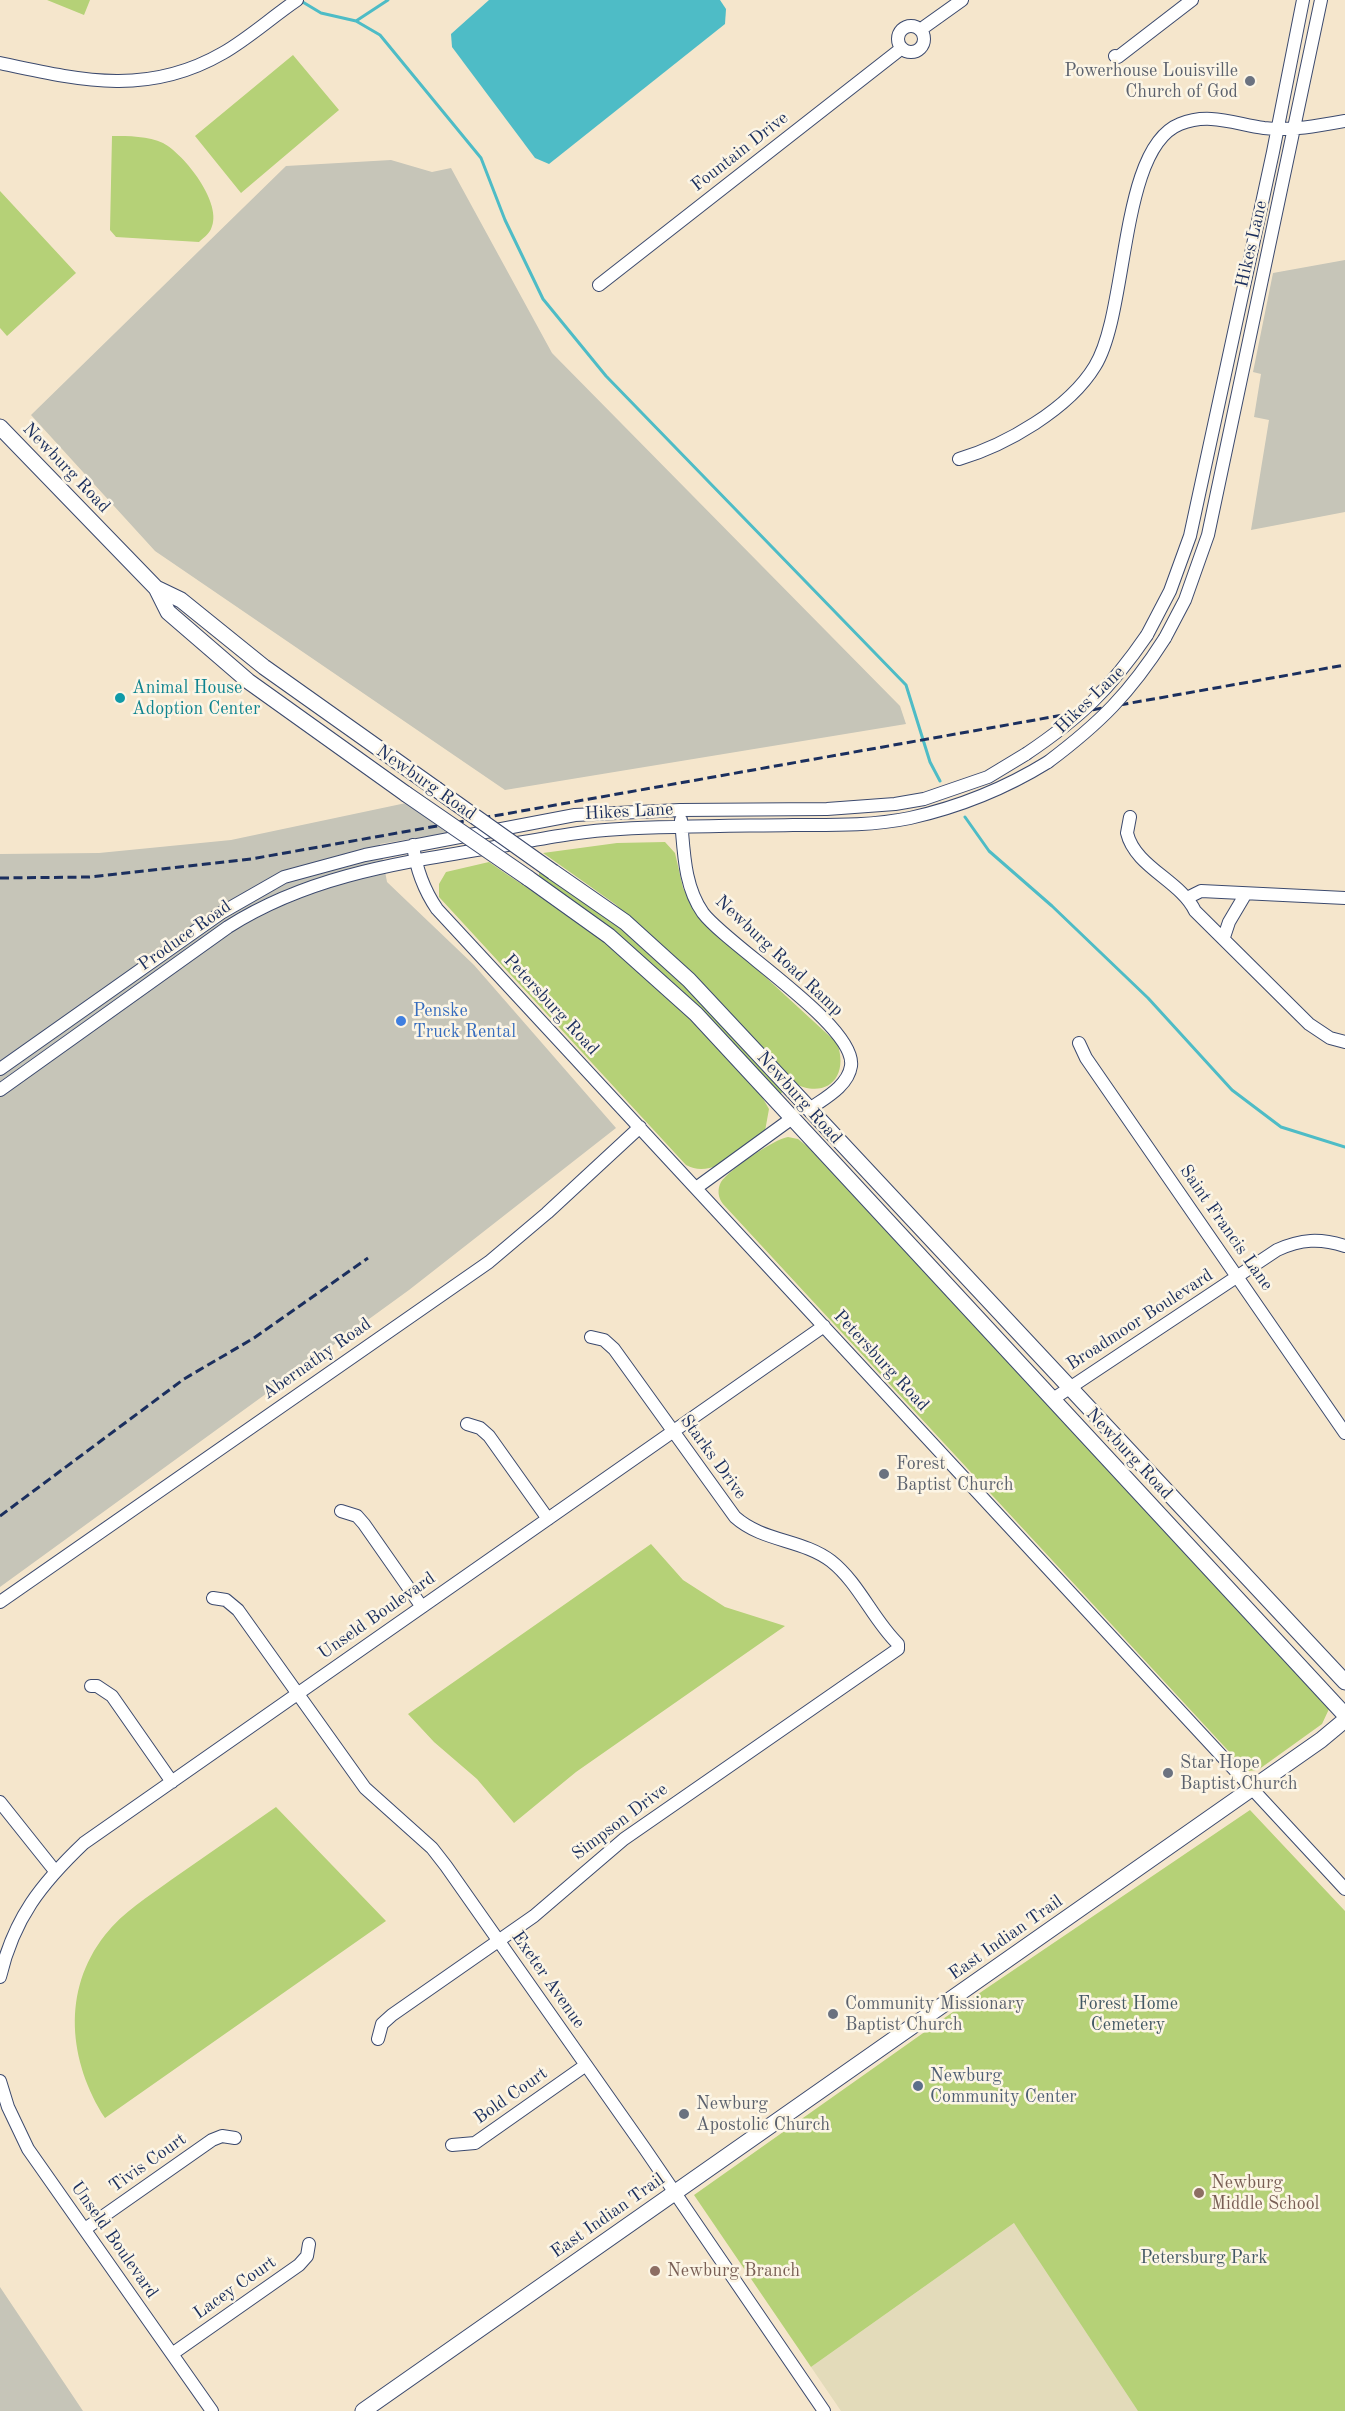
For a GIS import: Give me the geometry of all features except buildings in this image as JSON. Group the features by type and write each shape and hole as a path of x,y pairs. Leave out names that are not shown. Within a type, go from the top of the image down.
{"main road":[{"name":"Newburg Road","path":"0,427 156,588 168,612 240,674 609,936 696,1014 1345,1714"},
{"name":"Newburg Road","path":"156,588 182,600 264,667 625,922 689,980 1345,1682"},
{"name":"East Indian Trail","path":"363,2411 1252,1789 1345,1720"}],"street":[{"path":"0,63 82,80 120,82 157,78 191,69 224,53 297,0"},
{"name":"Fountain Drive","path":"920,30 962,0"},
{"path":"1115,56 1118,57 1192,0"},
{"name":"Hikes Lane","path":"413,845 575,815 680,810 827,809 895,804 924,799 988,777 1066,727 1100,697 1147,635 1170,591 1190,536 1278,128 1303,0"},
{"name":"Hikes Lane","path":"415,861 574,833 682,827 846,825 909,818 944,809 996,790 1048,762 1107,713 1133,686 1165,638 1185,600 1208,535 1296,128 1321,0"},
{"name":"Fountain Drive","path":"913,26 920,30 924,38 919,48 911,52 902,48 898,38 902,30 913,26"},
{"name":"Fountain Drive","path":"599,285 902,48"},
{"path":"959,459 994,448 1030,427 1071,394 1096,365 1109,333 1136,195 1145,165 1158,141 1178,124 1198,118 1278,128 1296,128 1345,121"},
{"name":"Newburg Road Ramp","path":"680,810 689,885 705,915 826,1020 849,1053 851,1064 847,1077 833,1092 810,1108"},
{"path":"1130,817 1127,833 1131,844 1174,887 1189,897 1195,911 1224,937 1318,1032 1345,1042"},
{"name":"Petersburg Road","path":"413,845 415,861 429,897 437,909 1345,1889"},
{"name":"Produce Road","path":"0,1070 250,895 284,877 365,855 413,845"},
{"name":"Produce Road","path":"0,1090 262,906 326,881 415,861"},
{"path":"1189,897 1201,891 1245,895 1345,898"},
{"path":"1224,937 1229,922 1245,895"},
{"name":"Saint Francis Lane","path":"1079,1043 1086,1058 1345,1433"},
{"path":"696,1188 791,1119"},
{"name":"Abernathy Road","path":"0,1602 489,1262 548,1212 640,1127"},
{"name":"Broadmoor Boulevard","path":"1053,1399 1277,1250 1315,1239 1345,1246"},
{"name":"Unseld Boulevard","path":"0,1975 10,1943 24,1912 55,1871 84,1843 824,1326"},
{"name":"Starks Drive","path":"591,1337 604,1340 614,1348 735,1517 761,1534 809,1549 832,1562 898,1644 898,1649"},
{"path":"466,1424 480,1428 489,1436 548,1519"},
{"path":"341,1511 357,1516 364,1524 422,1607"},
{"name":"Exeter Avenue","path":"213,1598 226,1600 238,1610 365,1788 432,1848 675,2193 824,2411"},
{"name":"Simpson Drive","path":"378,2039 382,2024 392,2015 546,1905 624,1839 898,1649"},
{"path":"91,1686 98,1686 112,1696 172,1782"},
{"path":"0,1802 55,1871"},
{"name":"Bold Court","path":"452,2145 475,2143 586,2066"},
{"name":"Unseld Boulevard","path":"0,2082 13,2120 28,2149 212,2411"},
{"name":"Tivis Court","path":"85,2229 212,2140 222,2136 235,2138"},
{"name":"Lacey Court","path":"172,2354 299,2265 307,2256 309,2244"}],"shaded area":[{"path":"391,160 432,172 451,168 552,353 900,706 906,724 505,790 155,551 31,415 286,166"},
{"path":"1345,260 1345,512 1251,530 1269,420 1254,417 1261,374 1253,372 1273,273"},
{"path":"406,803 447,833 380,844 387,882 474,965 616,1128 409,1290 0,1587 0,854 99,853 231,840"},
{"path":"1014,2223 1345,2411 841,2411 811,2367"},
{"path":"0,2287 83,2411 0,2411"}],"green space":[{"path":"47,0 90,0 84,15"},
{"path":"293,55 339,110 241,193 195,136"},
{"path":"112,136 138,137 163,143 191,168 207,194 214,219 210,231 199,242 116,237 110,230"},
{"path":"0,191 76,273 7,336 0,328"},
{"path":"665,842 675,853 683,888 697,914 837,1043 840,1067 832,1083 815,1089 792,1082 717,1001 615,904 543,853 617,843"},
{"path":"489,862 593,933 663,991 761,1095 769,1109 765,1131 738,1153 718,1165 707,1169 697,1169 686,1165 439,897 439,884 446,872"},
{"path":"539,872 612,921 656,957 785,1090 778,1096 539,878"},
{"path":"788,1137 798,1139 808,1147 1301,1677 1329,1709 1322,1724 1258,1770 1247,1771 723,1204 719,1190 721,1182 742,1163 763,1149"},
{"path":"651,1544 683,1580 725,1607 785,1626 576,1772 514,1823 477,1779 434,1742 408,1714"},
{"path":"276,1807 386,1921 105,2118 84,2074 75,2026 76,2003 81,1979 91,1957 105,1935 128,1912"},
{"name":"Petersburg Park","path":"1250,1810 1345,1911 1345,2411 1138,2411 1014,2223 811,2367 694,2195 984,1990"}],"water":[{"path":"489,0 720,0 726,9 725,24 549,164 535,158 452,47 451,34"}],"waterway":[{"path":"301,1 321,13 356,21 388,0"},
{"path":"356,21 380,35 481,158 505,220 543,299 606,376 906,685 930,762 940,781"},
{"path":"965,817 989,851 1052,906 1148,998 1232,1090 1281,1127 1345,1147"}],"railway":[{"path":"0,878 89,877 251,859 1345,665"},
{"path":"0,1516 184,1379 254,1338 368,1258"}],"place":[{"name":"Powerhouse Louisville Church of God","path":"1250,81"},
{"name":"Animal House Adoption Center","path":"120,698"},
{"name":"Penske Truck Rental","path":"401,1021"},
{"name":"Forest Baptist Church","path":"884,1474"},
{"name":"Star Hope Baptist Church","path":"1168,1773"},
{"name":"Community Missionary Baptist Church","path":"833,2014"},
{"name":"Newburg Community Center","path":"918,2086"},
{"name":"Newburg Apostolic Church","path":"684,2114"},
{"name":"Newburg Middle School","path":"1199,2193"},
{"name":"Newburg Branch","path":"655,2271"}],"park label":[{"name":"Forest Home Cemetery","path":"1128,2014"}]}
